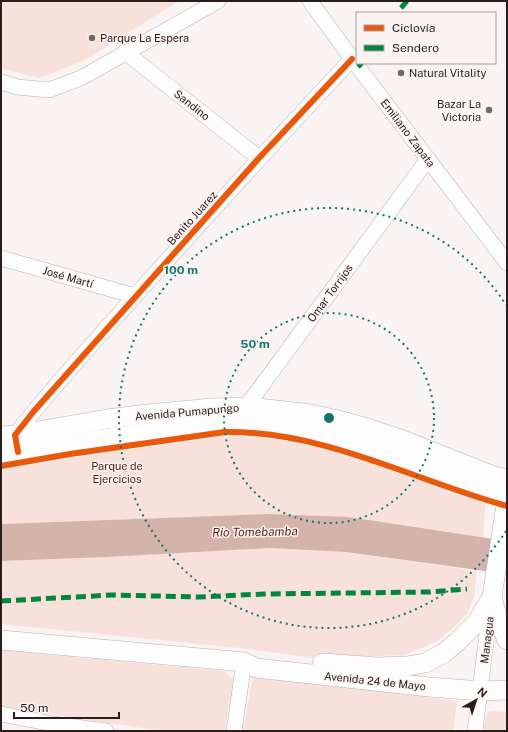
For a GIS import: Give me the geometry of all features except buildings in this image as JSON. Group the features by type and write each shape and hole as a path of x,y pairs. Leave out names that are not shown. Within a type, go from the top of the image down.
{"main road":[{"name":"Avenida Pumapungo","path":"9,444 107,419 212,408 246,421 335,437 398,457 490,492 507,500"},
{"name":"Avenida Pumapungo","path":"246,421 311,414 338,420 403,440 494,476 507,479"},
{"path":"507,500 492,597 496,613 507,640"},
{"name":"Avenida 24 de Mayo","path":"1,640 244,662 258,658 378,667 407,666 424,663 444,653 477,622 492,597"},
{"name":"Avenida 24 de Mayo","path":"244,662 256,668 429,687 481,691 507,690"}],"street":[{"path":"1,82 17,87 49,90 81,78 218,1"},
{"name":"Emiliano Zapata","path":"310,1 352,59 507,263"},
{"name":"Sandino","path":"125,52 259,158"},
{"name":"Benito Juarez","path":"9,444 34,411 135,296 259,158 352,59"},
{"name":"Omar Torrijos","path":"246,421 428,159"},
{"name":"José Martí","path":"1,258 135,296"},
{"name":"Managua","path":"475,731 492,597"},
{"path":"234,731 244,662"},
{"path":"1,714 52,727 106,731"}],"green space":[{"name":"Parque La Espera","path":"1,1 179,1 85,60 40,78 1,68"},
{"name":"Parque de Ejercicios","path":"229,433 326,439 486,497 483,537 349,517 270,514 1,524 1,466 144,443"},
{"path":"270,548 346,552 477,571 474,596 467,614 439,640 404,655 315,658 249,649 1,624 1,561"},
{"path":"1,650 224,671 233,679 225,731 162,731 1,707"},
{"path":"260,676 457,701 453,731 243,731 252,680 255,677"},
{"path":"491,711 507,712 507,731 483,731 486,715"}],"water":[{"name":"Río Tomebamba","path":"270,514 349,517 507,541 507,574 346,552 270,548 1,561 1,524"}],"marked path":[{"path":"401,8 407,1"},
{"path":"358,67 361,64"},
{"path":"1,601 112,595 199,597 264,594 430,592 467,589"}],"cycle path":[{"path":"18,452 15,435 34,411 259,158 352,59"},
{"path":"1,466 70,454 225,432 262,434 298,439 333,448 507,506"}],"place":[{"name":"Parque La Espera","path":"92,38"},
{"name":"Natural Vitality","path":"401,73"},
{"name":"Bazar La Victoria","path":"489,110"}]}
